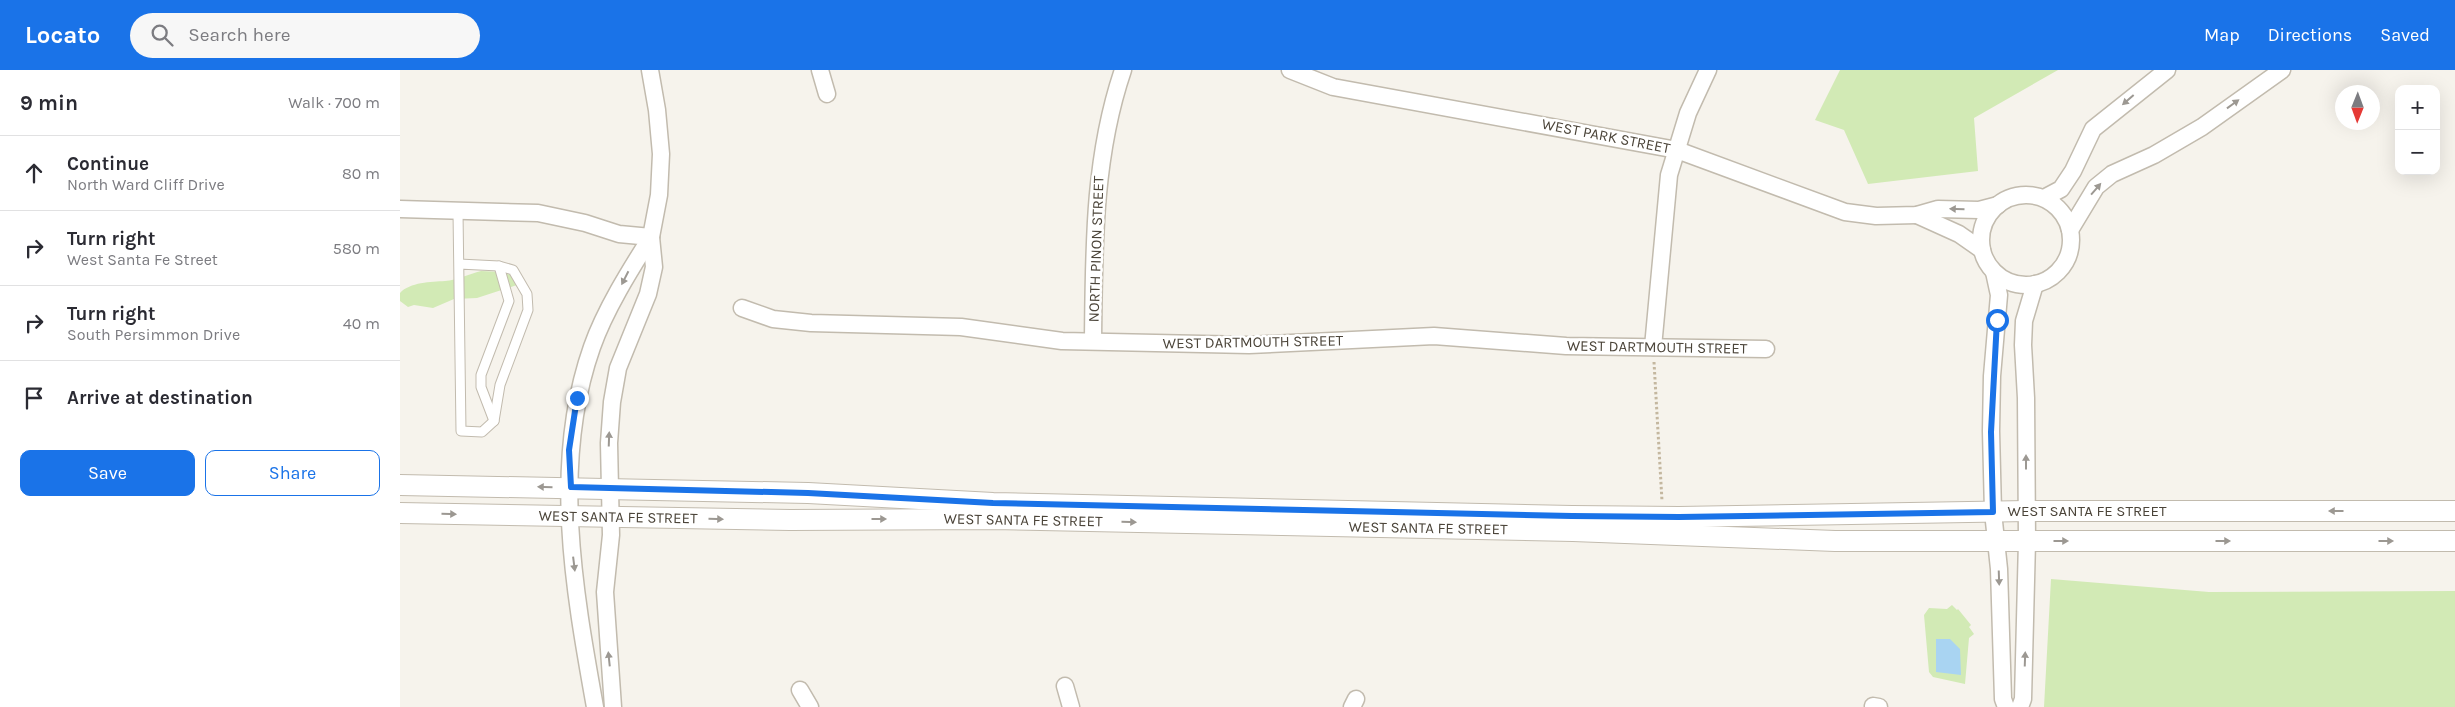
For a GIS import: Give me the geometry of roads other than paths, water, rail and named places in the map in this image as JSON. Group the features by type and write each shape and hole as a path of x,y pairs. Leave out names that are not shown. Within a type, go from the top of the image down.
{"street":[{"path":"614,707 605,592 611,535 609,443 612,402 618,368 648,294 654,267 651,237 659,195 661,154 658,110 650,70"},
{"path":"820,70 826,94"},
{"name":"NORTH PINON STREET","path":"1093,341 1095,212 1099,174 1111,104 1123,70"},
{"name":"WEST PARK STREET","path":"1290,70 1333,87 1677,150 1845,212 1876,216 1917,215 1938,208 1979,210 1998,205"},
{"path":"1653,346 1669,175 1688,113 1708,70"},
{"path":"2044,198 2061,189 2073,171 2093,130 2166,70"},
{"path":"2070,230 2096,188 2112,174 2154,155 2202,127 2282,70"},
{"path":"2029,194 2044,198 2056,206 2065,217 2070,230 2071,244 2068,258 2060,270 2048,279 2035,284 2021,285 2007,281 1994,272 1985,259 1982,250 1982,228 1988,214 2013,196 2029,194"},
{"path":"400,209 538,213 584,223 619,234 651,237"},
{"name":"WEST PARK STREET","path":"1917,215 1959,234 1982,250"},
{"path":"595,707 582,634 570,516 569,450 577,398 592,346 629,272 651,237"},
{"path":"1994,272 1999,295 1992,376 1993,512 1994,541 1999,569 2003,698 2006,707"},
{"path":"2020,707 2023,699 2027,607 2023,344 2024,321 2035,284"},
{"name":"WEST DARTMOUTH STREET","path":"742,308 773,319 811,323 961,326 1040,339 1249,345 1434,336 1566,346 1766,349"},
{"name":"WEST SANTA FE STREET","path":"400,485 808,493 993,503 1663,516 2027,511 2455,510"},
{"name":"WEST SANTA FE STREET","path":"400,513 790,520 994,519 1572,530 1806,540 2027,542 2455,541"},
{"path":"1065,686 1071,707"},
{"path":"800,690 810,707"}],"lane":[{"path":"458,212 458,264 461,431 482,432 494,421 500,385 528,310 527,294 512,270 499,266 458,264"},
{"path":"494,421 481,387 481,375 509,301 499,266"}],"water":[{"path":"1936,639 1950,639 1960,649 1961,675 1936,672"}]}
